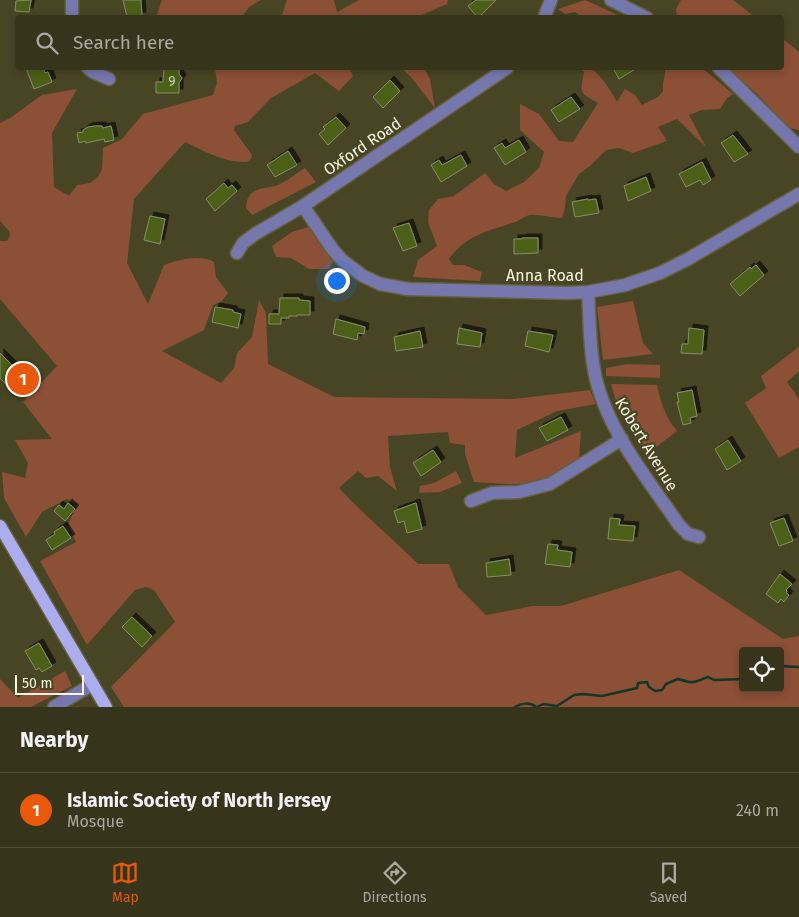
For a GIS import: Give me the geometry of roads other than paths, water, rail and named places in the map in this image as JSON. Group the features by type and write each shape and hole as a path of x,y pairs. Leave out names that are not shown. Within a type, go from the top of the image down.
{"main road":[{"path":"0,526 106,707"}],"street":[{"path":"72,0 72,15"},
{"path":"545,15 551,0"},
{"path":"611,0 641,15"},
{"path":"91,70 109,79"},
{"name":"Oxford Road","path":"237,253 254,234 303,206 504,70"},
{"path":"721,70 799,147"},
{"name":"Anna Road","path":"303,206 333,250 347,264 363,276 386,286 416,290 588,292 625,285 666,270 799,194"},
{"name":"Kobert Avenue","path":"588,292 596,380 605,409 622,439 679,524 688,534 699,537"},
{"path":"470,501 492,493 519,492 550,484 622,439"},
{"path":"54,707 93,684"}],"waterway":[{"path":"784,666 799,667"},
{"path":"537,707 543,704 557,706 574,695 602,696 637,688 638,683 647,682 649,687 655,691 662,690 666,684 678,679 691,682 708,677 714,680 739,679"},
{"path":"515,707 526,704 536,707"}],"place":[{"name":"Islamic Society of North Jersey","path":"23,379"}]}
